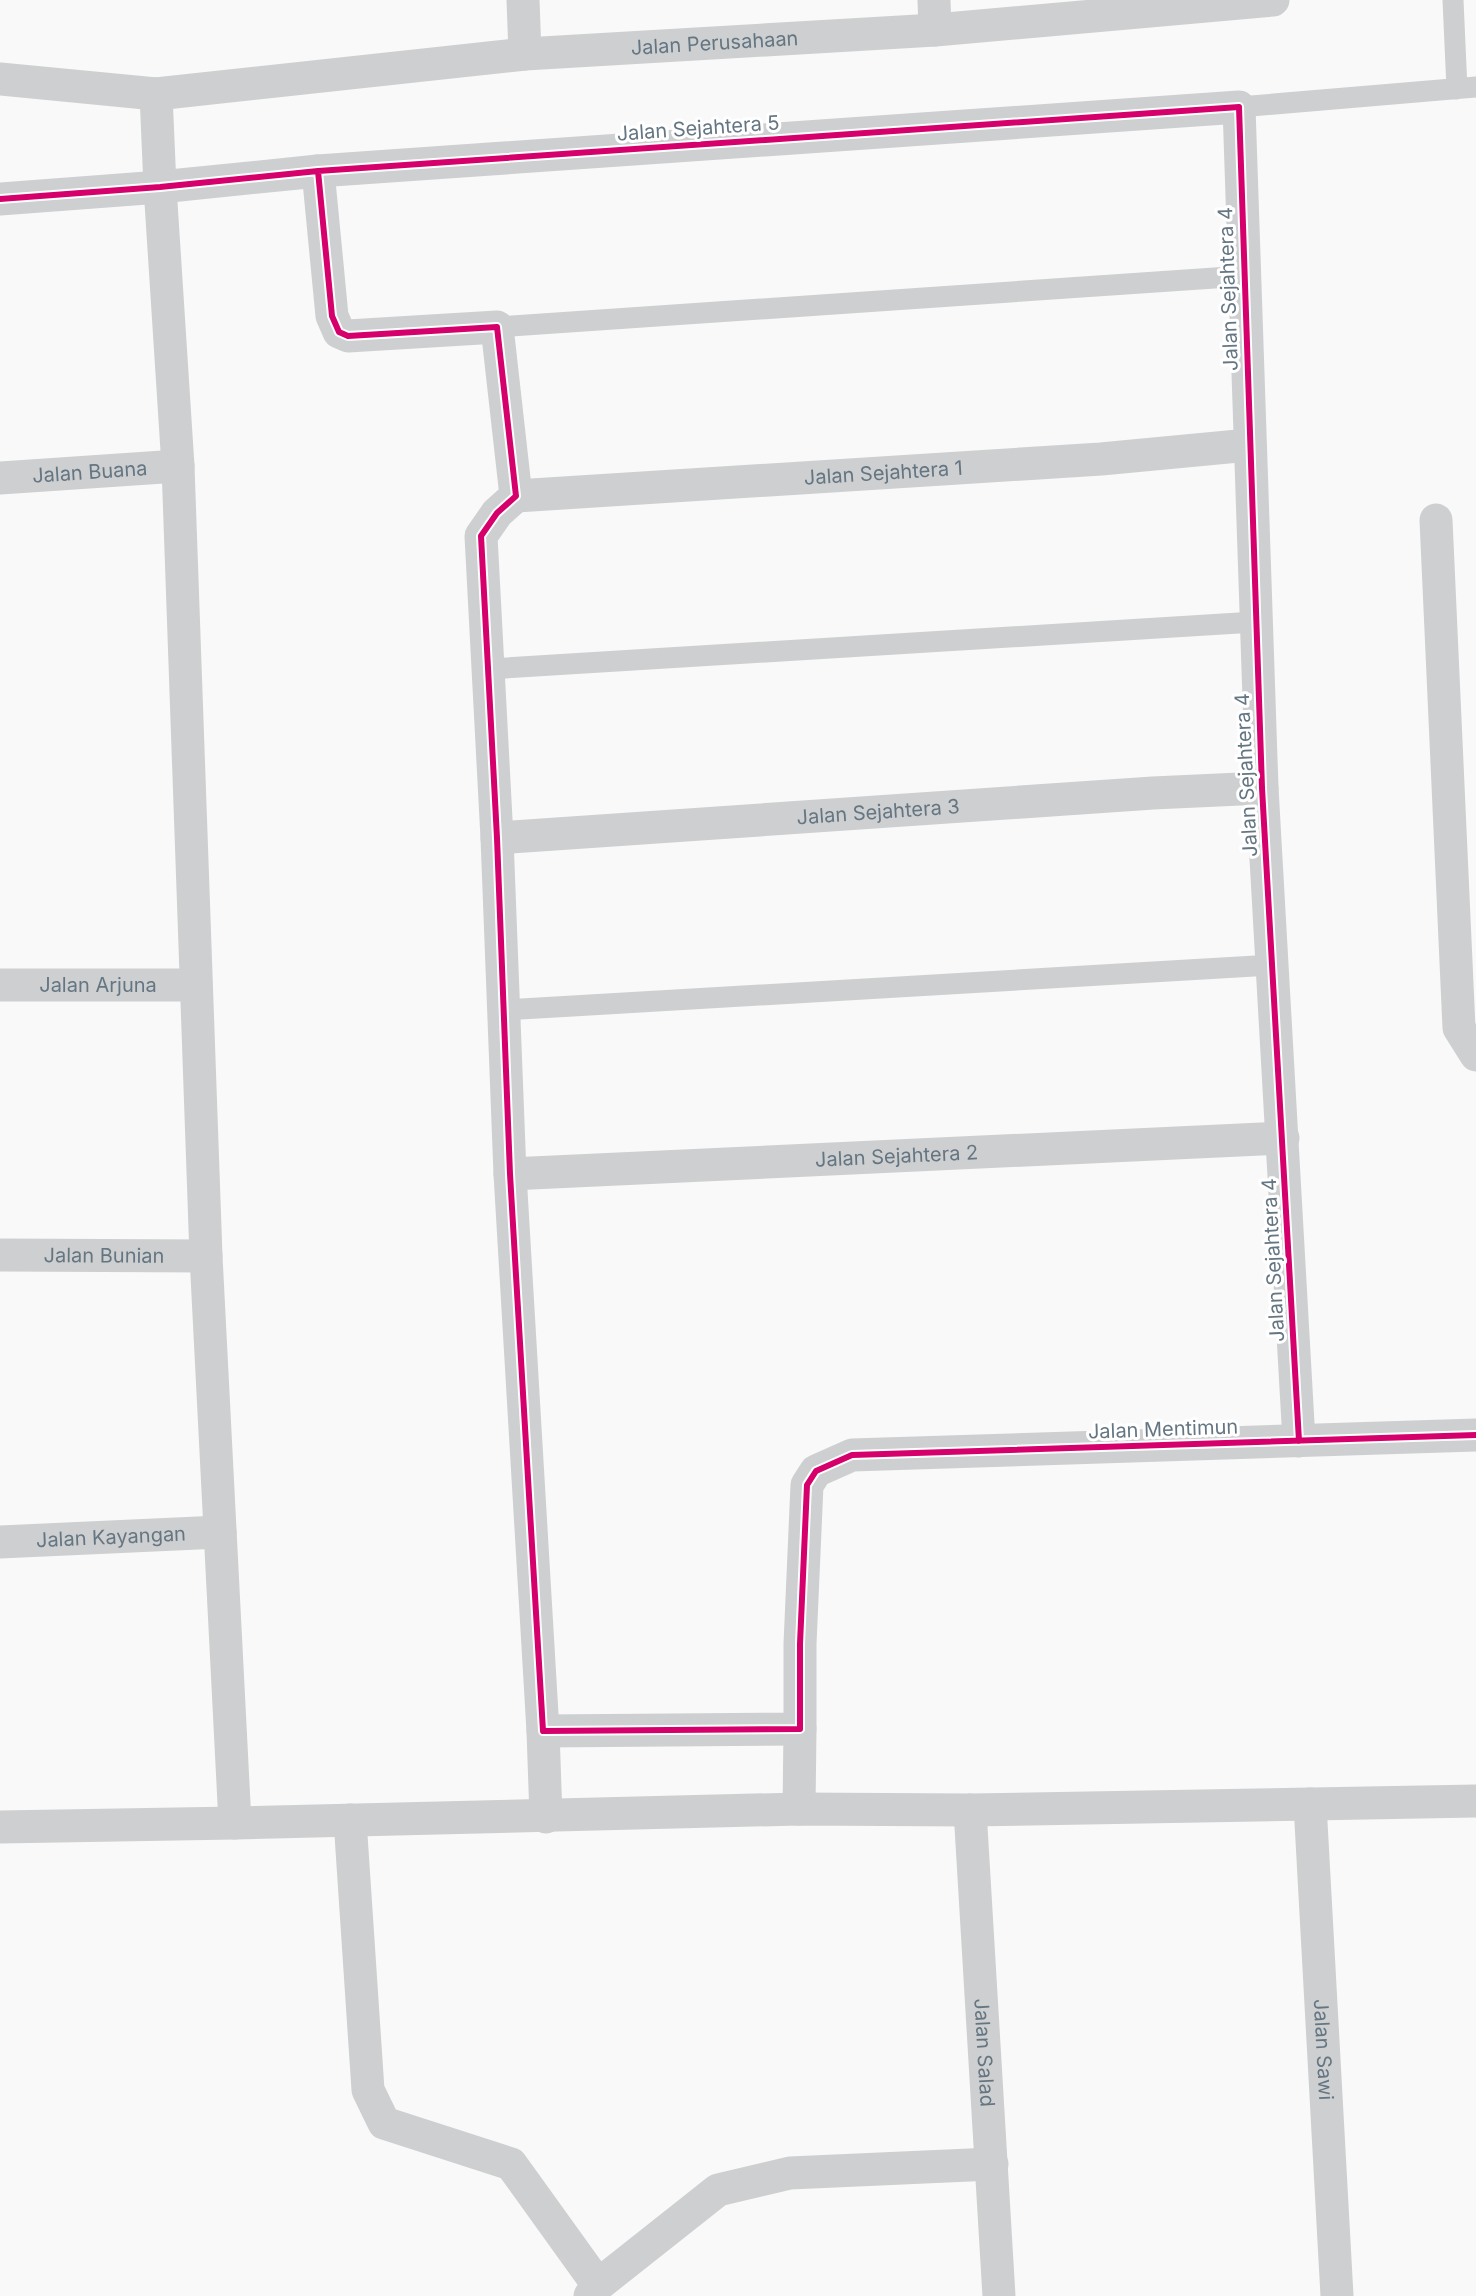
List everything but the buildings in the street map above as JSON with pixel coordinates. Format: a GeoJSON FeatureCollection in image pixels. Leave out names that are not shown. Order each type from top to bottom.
{"type":"FeatureCollection","features":[{"type":"Feature","properties":{"kind":"street"},"geometry":{"type":"LineString","coordinates":[[524,0],[525,54]]}},
{"type":"Feature","properties":{"kind":"street","name":"Jalan Perusahaan"},"geometry":{"type":"LineString","coordinates":[[0,79],[156,94],[525,54],[934,15],[1273,0]]}},
{"type":"Feature","properties":{"kind":"street"},"geometry":{"type":"LineString","coordinates":[[156,94],[178,466],[206,1256],[235,1824]]}},
{"type":"Feature","properties":{"kind":"street","name":"Jalan Sejahtera 5"},"geometry":{"type":"LineString","coordinates":[[0,199],[160,187],[318,171],[1239,107]]}},
{"type":"Feature","properties":{"kind":"street","name":"Jalan Sejahtera 4"},"geometry":{"type":"LineString","coordinates":[[1239,107],[1262,788],[1299,1441]]}},
{"type":"Feature","properties":{"kind":"street"},"geometry":{"type":"LineString","coordinates":[[318,171],[332,316],[339,332],[348,336],[497,327],[516,496],[497,513],[481,536],[497,838],[510,1174],[546,1816]]}},
{"type":"Feature","properties":{"kind":"street","name":"Jalan Sejahtera 1"},"geometry":{"type":"LineString","coordinates":[[516,496],[1101,459],[1249,445]]}},
{"type":"Feature","properties":{"kind":"street","name":"Jalan Buana"},"geometry":{"type":"LineString","coordinates":[[0,478],[178,466]]}},
{"type":"Feature","properties":{"kind":"street"},"geometry":{"type":"LineString","coordinates":[[1436,520],[1459,1028],[1476,1055]]}},
{"type":"Feature","properties":{"kind":"street","name":"Jalan Sejahtera 3"},"geometry":{"type":"LineString","coordinates":[[497,838],[1141,794],[1262,788]]}},
{"type":"Feature","properties":{"kind":"street","name":"Jalan Arjuna"},"geometry":{"type":"LineString","coordinates":[[0,986],[195,985]]}},
{"type":"Feature","properties":{"kind":"street","name":"Jalan Sejahtera 2"},"geometry":{"type":"LineString","coordinates":[[510,1174],[1282,1138]]}},
{"type":"Feature","properties":{"kind":"street","name":"Jalan Bunian"},"geometry":{"type":"LineString","coordinates":[[0,1255],[206,1256]]}},
{"type":"Feature","properties":{"kind":"street","name":"Jalan Mentimun"},"geometry":{"type":"LineString","coordinates":[[800,1730],[800,1644],[807,1485],[816,1470],[852,1455],[1476,1435]]}},
{"type":"Feature","properties":{"kind":"street","name":"Jalan Kayangan"},"geometry":{"type":"LineString","coordinates":[[0,1542],[220,1532]]}},
{"type":"Feature","properties":{"kind":"street"},"geometry":{"type":"LineString","coordinates":[[543,1731],[800,1730],[799,1809]]}},
{"type":"Feature","properties":{"kind":"street"},"geometry":{"type":"LineString","coordinates":[[0,1827],[235,1824],[799,1809],[970,1810],[1476,1801]]}},
{"type":"Feature","properties":{"kind":"street","name":"Jalan Sawi"},"geometry":{"type":"LineString","coordinates":[[1310,1804],[1337,2296]]}},
{"type":"Feature","properties":{"kind":"street","name":"Jalan Salad"},"geometry":{"type":"LineString","coordinates":[[970,1810],[999,2296]]}},
{"type":"Feature","properties":{"kind":"street"},"geometry":{"type":"LineString","coordinates":[[350,1820],[368,2090],[384,2124],[511,2164],[594,2291],[718,2190],[790,2173],[992,2164]]}},
{"type":"Feature","properties":{"kind":"lane"},"geometry":{"type":"LineString","coordinates":[[1239,107],[1466,88],[1453,0]]}},
{"type":"Feature","properties":{"kind":"lane"},"geometry":{"type":"LineString","coordinates":[[497,327],[1244,276]]}},
{"type":"Feature","properties":{"kind":"lane"},"geometry":{"type":"LineString","coordinates":[[488,669],[1255,622]]}},
{"type":"Feature","properties":{"kind":"lane"},"geometry":{"type":"LineString","coordinates":[[504,1010],[1273,965]]}},
{"type":"Feature","properties":{"kind":"cycle path"},"geometry":{"type":"LineString","coordinates":[[0,199],[160,187],[318,171],[1239,107],[1262,788],[1299,1441]]}},
{"type":"Feature","properties":{"kind":"cycle path"},"geometry":{"type":"LineString","coordinates":[[318,171],[332,316],[339,332],[348,336],[497,327],[516,496],[497,513],[481,536],[497,838],[510,1174],[543,1731],[800,1729],[800,1644],[807,1485],[816,1471],[852,1455],[1476,1435]]}}]}
